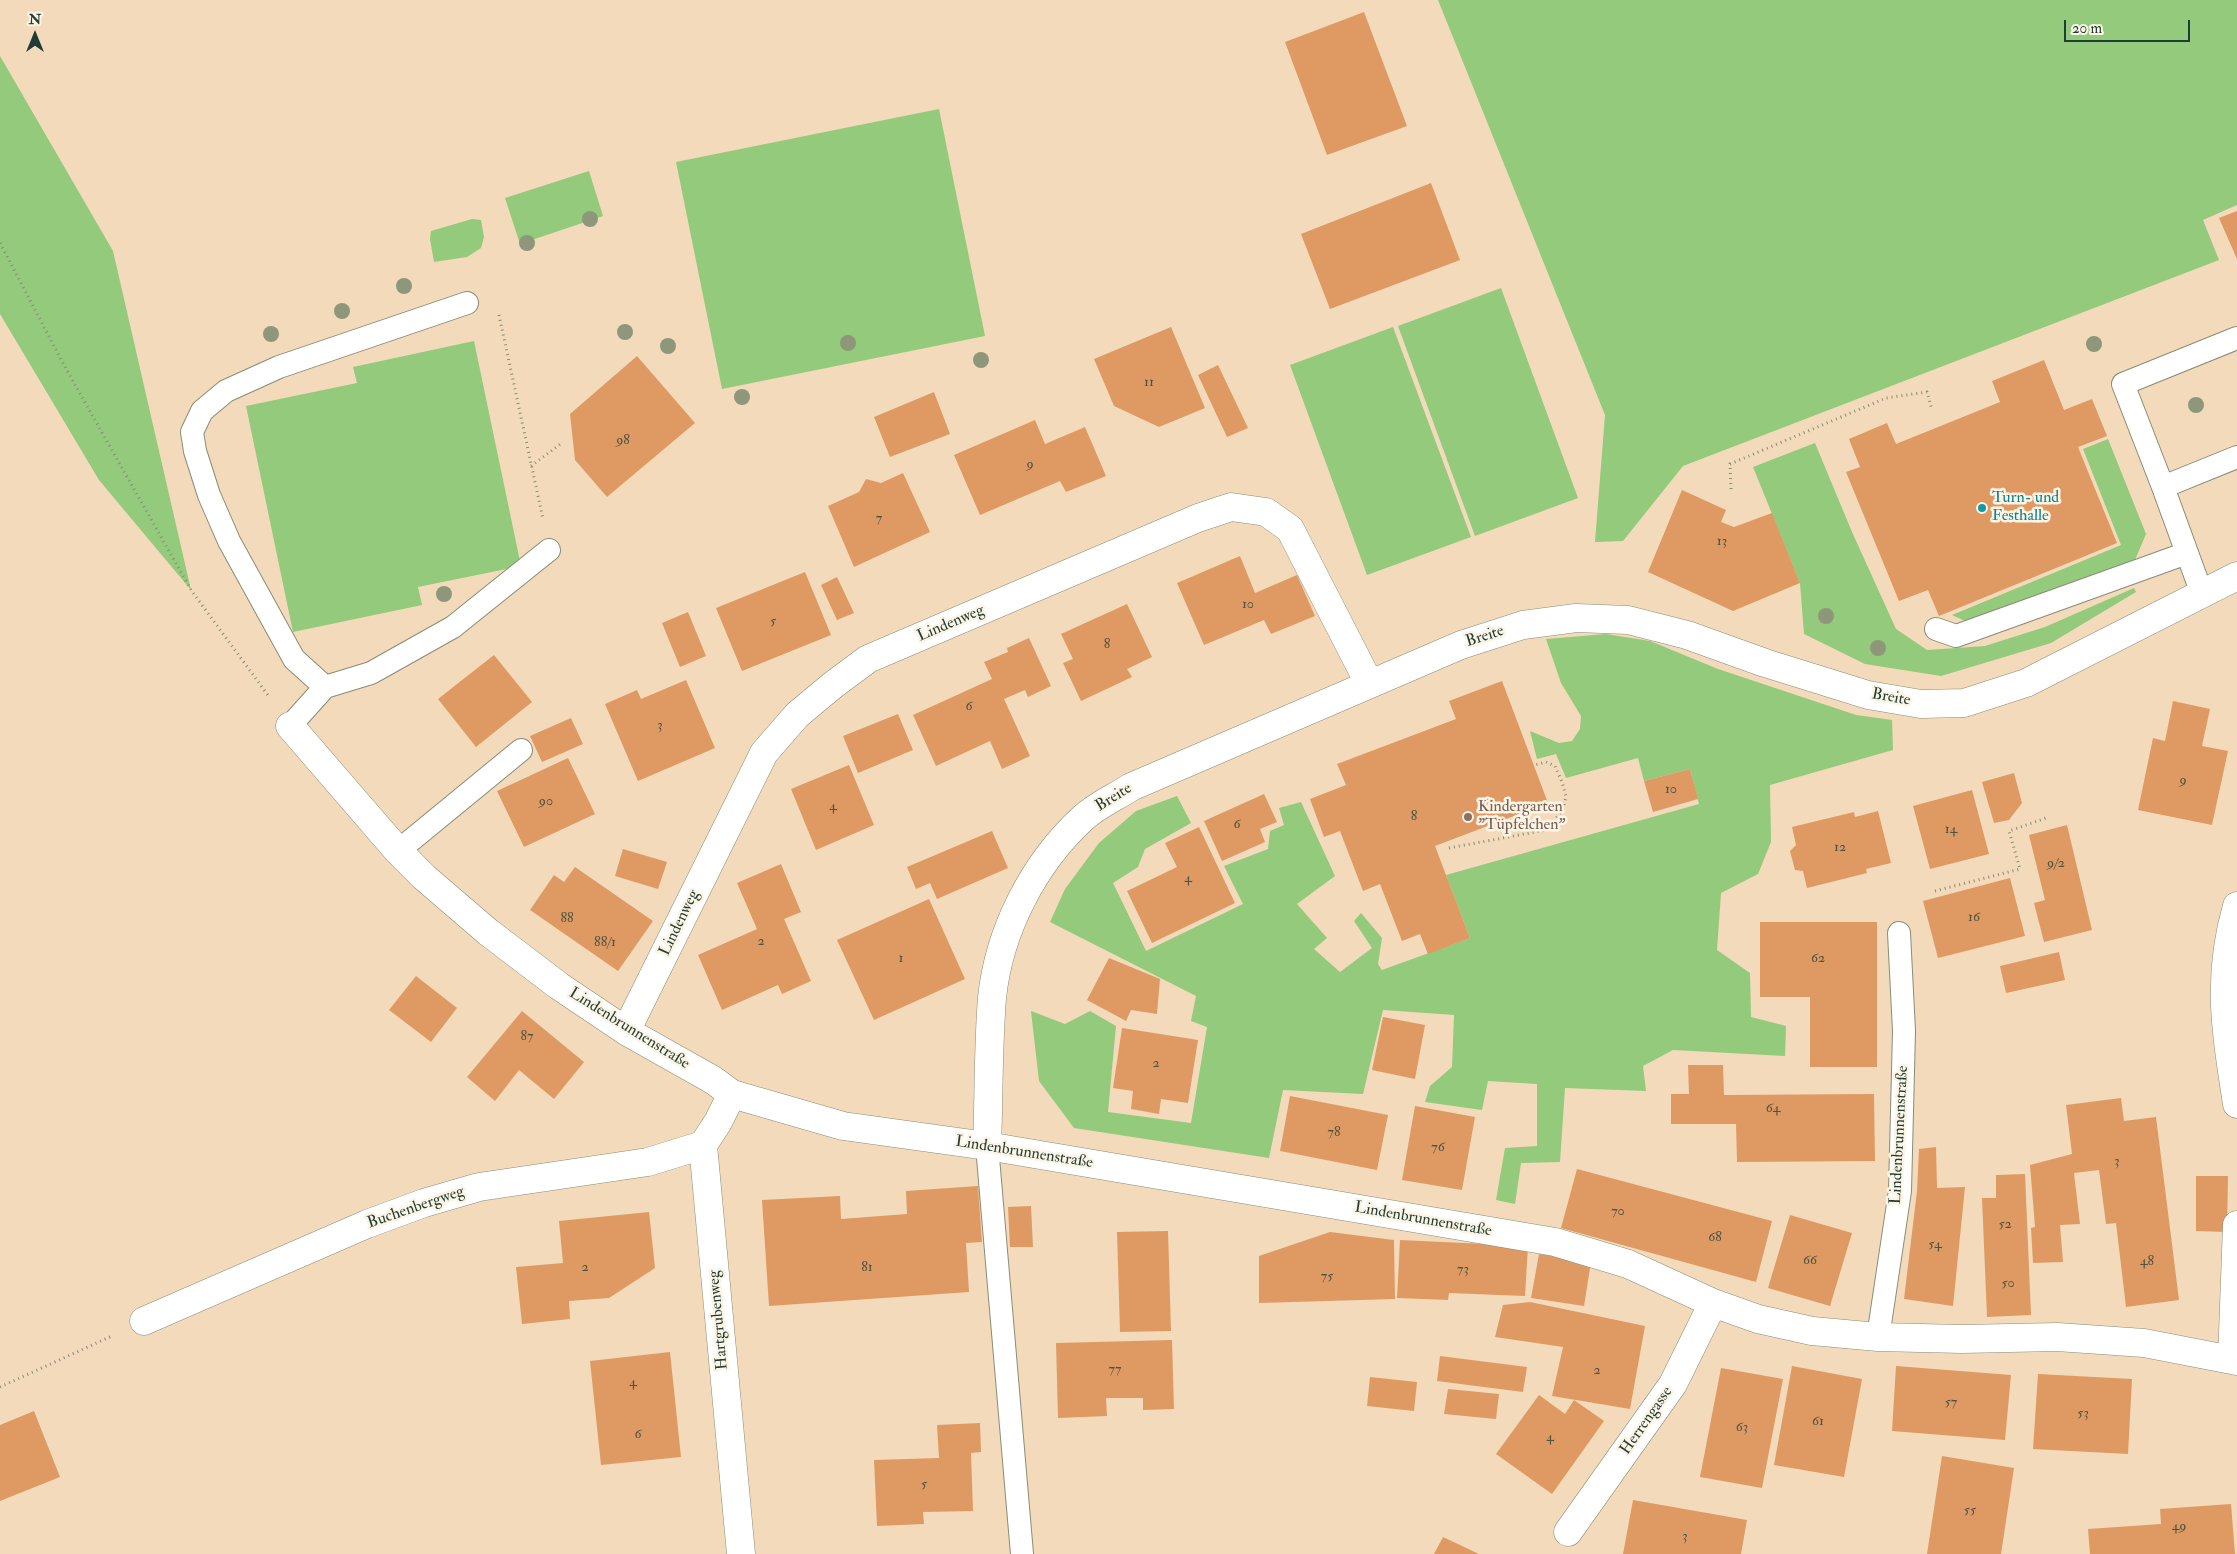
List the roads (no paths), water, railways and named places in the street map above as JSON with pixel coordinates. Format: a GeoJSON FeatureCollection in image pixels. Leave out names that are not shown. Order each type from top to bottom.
{"type":"FeatureCollection","features":[{"type":"Feature","properties":{"kind":"street","name":"Lindenweg"},"geometry":{"type":"LineString","coordinates":[[626,1031],[764,753],[797,715],[833,685],[868,660],[1198,518],[1232,507],[1266,512],[1290,530],[1369,683]]}},
{"type":"Feature","properties":{"kind":"street","name":"Breite"},"geometry":{"type":"LineString","coordinates":[[987,1146],[992,996],[1001,955],[1022,899],[1046,857],[1084,817],[1131,787],[1369,683],[1461,645],[1523,625],[1576,618],[1628,620],[1686,635],[1765,663],[1868,695],[1921,704],[1964,703],[2026,682],[2237,576]]}},
{"type":"Feature","properties":{"kind":"street","name":"Lindenbrunnenstraße"},"geometry":{"type":"LineString","coordinates":[[290,726],[398,851],[424,877],[488,932],[559,986],[626,1031],[713,1080],[732,1094],[843,1126],[987,1146],[1555,1242],[1628,1264],[1713,1303],[1758,1319],[1812,1331],[1878,1337],[1962,1339],[2057,1337],[2144,1343],[2234,1360]]}},
{"type":"Feature","properties":{"kind":"street"},"geometry":{"type":"LineString","coordinates":[[2237,906],[2229,934],[2224,978],[2225,1022],[2237,1104]]}},
{"type":"Feature","properties":{"kind":"street"},"geometry":{"type":"LineString","coordinates":[[703,1145],[718,1122],[732,1094]]}},
{"type":"Feature","properties":{"kind":"street","name":"Buchenbergweg"},"geometry":{"type":"LineString","coordinates":[[144,1321],[367,1224],[424,1203],[479,1187],[648,1162],[703,1145]]}},
{"type":"Feature","properties":{"kind":"street","name":"Hartgrubenweg"},"geometry":{"type":"LineString","coordinates":[[703,1145],[742,1554]]}},
{"type":"Feature","properties":{"kind":"street"},"geometry":{"type":"LineString","coordinates":[[2234,1360],[2237,1225]]}},
{"type":"Feature","properties":{"kind":"street","name":"Herrengasse"},"geometry":{"type":"LineString","coordinates":[[1568,1532],[1673,1384],[1713,1303]]}},
{"type":"Feature","properties":{"kind":"lane"},"geometry":{"type":"LineString","coordinates":[[324,687],[294,660],[229,541],[209,494],[195,451],[192,432],[202,411],[226,391],[278,367],[467,303]]}},
{"type":"Feature","properties":{"kind":"lane"},"geometry":{"type":"LineString","coordinates":[[2202,594],[2164,487],[2123,384],[2237,338]]}},
{"type":"Feature","properties":{"kind":"lane"},"geometry":{"type":"LineString","coordinates":[[2164,487],[2237,457]]}},
{"type":"Feature","properties":{"kind":"lane"},"geometry":{"type":"LineString","coordinates":[[290,726],[324,687],[372,673],[453,627],[549,550]]}},
{"type":"Feature","properties":{"kind":"lane"},"geometry":{"type":"LineString","coordinates":[[1936,629],[1956,636],[2187,553]]}},
{"type":"Feature","properties":{"kind":"lane"},"geometry":{"type":"LineString","coordinates":[[398,851],[521,750]]}},
{"type":"Feature","properties":{"kind":"lane","name":"Lindenbrunnenstraße"},"geometry":{"type":"LineString","coordinates":[[1878,1337],[1900,1191],[1904,1031],[1898,933]]}},
{"type":"Feature","properties":{"kind":"lane"},"geometry":{"type":"LineString","coordinates":[[987,1146],[1022,1554]]}},
{"type":"Feature","properties":{"kind":"place","name":"Turn- und Festhalle"},"geometry":{"type":"Point","coordinates":[1982,508]}},
{"type":"Feature","properties":{"kind":"place","name":"Kindergarten \"Tüpfelchen\""},"geometry":{"type":"Point","coordinates":[1468,817]}}]}
